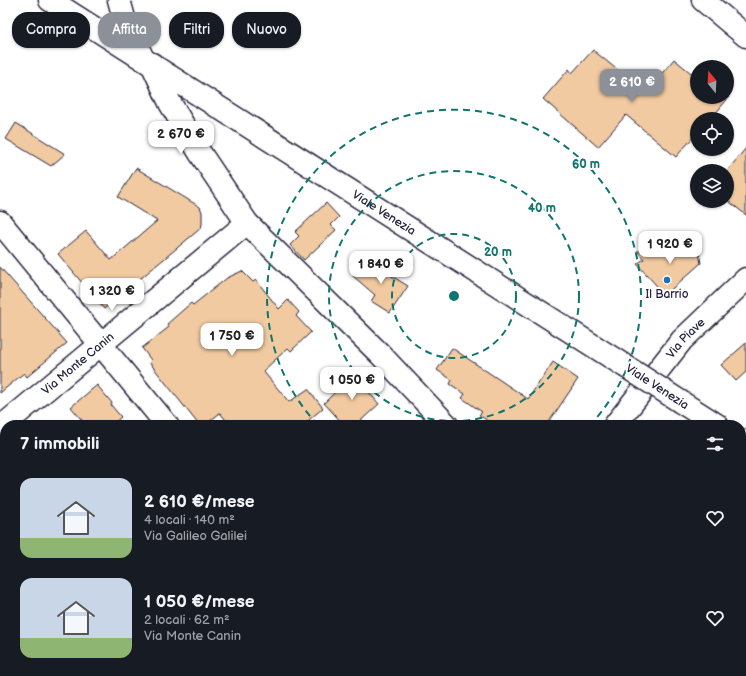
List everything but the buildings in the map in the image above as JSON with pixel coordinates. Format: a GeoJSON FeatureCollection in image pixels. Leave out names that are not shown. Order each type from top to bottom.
{"type":"FeatureCollection","features":[{"type":"Feature","properties":{"kind":"street","name":"Viale Venezia"},"geometry":{"type":"LineString","coordinates":[[50,0],[709,420]]}},
{"type":"Feature","properties":{"kind":"street"},"geometry":{"type":"LineString","coordinates":[[119,0],[124,18],[170,103],[200,153],[247,223],[380,354],[442,420]]}},
{"type":"Feature","properties":{"kind":"street"},"geometry":{"type":"LineString","coordinates":[[703,0],[746,36]]}},
{"type":"Feature","properties":{"kind":"street"},"geometry":{"type":"LineString","coordinates":[[0,222],[163,420]]}},
{"type":"Feature","properties":{"kind":"street","name":"Via Monte Canin"},"geometry":{"type":"LineString","coordinates":[[9,420],[99,344],[247,223]]}},
{"type":"Feature","properties":{"kind":"street","name":"Via Piave"},"geometry":{"type":"LineString","coordinates":[[618,420],[682,340],[746,279]]}},
{"type":"Feature","properties":{"kind":"place","name":"Il Barrio"},"geometry":{"type":"Point","coordinates":[667,280]}}]}
